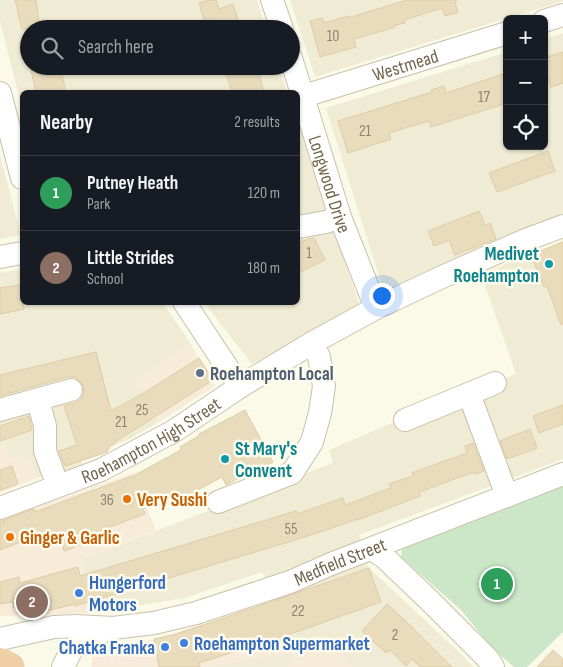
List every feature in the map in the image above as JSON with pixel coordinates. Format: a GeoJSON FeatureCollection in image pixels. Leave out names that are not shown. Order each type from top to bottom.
{"type":"FeatureCollection","features":[{"type":"Feature","properties":{"kind":"highway"},"geometry":{"type":"LineString","coordinates":[[0,662],[10,667]]}},
{"type":"Feature","properties":{"kind":"street"},"geometry":{"type":"LineString","coordinates":[[272,0],[279,20]]}},
{"type":"Feature","properties":{"kind":"street"},"geometry":{"type":"LineString","coordinates":[[548,20],[563,15]]}},
{"type":"Feature","properties":{"kind":"street","name":"Westmead"},"geometry":{"type":"LineString","coordinates":[[304,96],[503,33]]}},
{"type":"Feature","properties":{"kind":"street","name":"Longwood Drive"},"geometry":{"type":"LineString","coordinates":[[297,75],[340,217],[376,308]]}},
{"type":"Feature","properties":{"kind":"street"},"geometry":{"type":"LineString","coordinates":[[0,93],[20,170]]}},
{"type":"Feature","properties":{"kind":"street"},"geometry":{"type":"LineString","coordinates":[[300,226],[326,222],[340,217]]}},
{"type":"Feature","properties":{"kind":"street","name":"Roehampton High Street"},"geometry":{"type":"LineString","coordinates":[[0,508],[101,470],[126,458],[174,431],[241,386],[312,342],[376,308],[442,276],[563,226]]}},
{"type":"Feature","properties":{"kind":"street"},"geometry":{"type":"LineString","coordinates":[[0,257],[20,253]]}},
{"type":"Feature","properties":{"kind":"street"},"geometry":{"type":"LineString","coordinates":[[186,305],[241,386]]}},
{"type":"Feature","properties":{"kind":"street"},"geometry":{"type":"LineString","coordinates":[[218,502],[292,473],[312,442],[320,413],[324,386],[319,357],[312,342]]}},
{"type":"Feature","properties":{"kind":"street"},"geometry":{"type":"LineString","coordinates":[[405,420],[494,383]]}},
{"type":"Feature","properties":{"kind":"street"},"geometry":{"type":"LineString","coordinates":[[0,410],[71,390]]}},
{"type":"Feature","properties":{"kind":"street"},"geometry":{"type":"LineString","coordinates":[[469,394],[507,496]]}},
{"type":"Feature","properties":{"kind":"street"},"geometry":{"type":"LineString","coordinates":[[38,400],[45,426],[45,451],[58,486]]}},
{"type":"Feature","properties":{"kind":"street","name":"Medfield Street"},"geometry":{"type":"LineString","coordinates":[[0,639],[54,628],[76,626],[113,628],[154,623],[196,613],[290,582],[331,564],[563,474]]}},
{"type":"Feature","properties":{"kind":"street"},"geometry":{"type":"LineString","coordinates":[[372,549],[428,599],[488,659],[493,667]]}},
{"type":"Feature","properties":{"kind":"street","name":"Medfield Street"},"geometry":{"type":"LineString","coordinates":[[63,667],[72,649],[88,637],[113,628]]}},
{"type":"Feature","properties":{"kind":"shaded area"},"geometry":{"type":"Polygon","coordinates":[[[0,0],[257,0],[263,20],[20,20],[20,75],[282,75],[286,90],[20,90],[20,100],[0,21],[0,0]]]}},
{"type":"Feature","properties":{"kind":"shaded area"},"geometry":{"type":"Polygon","coordinates":[[[290,0],[563,0],[517,15],[503,15],[503,19],[315,77],[300,31],[300,20],[296,20],[290,0]]]}},
{"type":"Feature","properties":{"kind":"shaded area"},"geometry":{"type":"Polygon","coordinates":[[[563,33],[563,213],[422,273],[384,292],[326,108],[503,53],[503,150],[548,150],[548,38],[563,33]]]}},
{"type":"Feature","properties":{"kind":"shaded area"},"geometry":{"type":"Polygon","coordinates":[[[300,129],[360,305],[252,364],[208,305],[300,305],[300,129]]]}},
{"type":"Feature","properties":{"kind":"shaded area"},"geometry":{"type":"Polygon","coordinates":[[[0,156],[20,235],[0,239],[0,156]]]}},
{"type":"Feature","properties":{"kind":"shaded area"},"geometry":{"type":"Polygon","coordinates":[[[563,241],[563,459],[359,535],[369,568],[473,667],[204,667],[294,653],[262,572],[185,598],[92,613],[83,559],[333,463],[329,450],[516,374],[481,274],[563,241]]]}},
{"type":"Feature","properties":{"kind":"shaded area"},"geometry":{"type":"Polygon","coordinates":[[[20,269],[20,305],[164,305],[190,343],[133,381],[159,422],[126,441],[106,447],[107,450],[82,461],[83,467],[51,480],[48,474],[37,478],[28,454],[11,459],[5,445],[0,446],[0,273],[20,269]]]}},
{"type":"Feature","properties":{"kind":"shaded area"},"geometry":{"type":"Polygon","coordinates":[[[190,343],[215,386],[159,422],[133,381],[190,343]]]}},
{"type":"Feature","properties":{"kind":"shaded area"},"geometry":{"type":"Polygon","coordinates":[[[5,444],[11,459],[28,454],[37,478],[0,493],[0,446],[5,444]]]}},
{"type":"Feature","properties":{"kind":"shaded area"},"geometry":{"type":"Polygon","coordinates":[[[133,473],[156,530],[83,559],[92,613],[0,616],[0,519],[133,473]]]}},
{"type":"Feature","properties":{"kind":"shaded area"},"geometry":{"type":"Polygon","coordinates":[[[275,601],[294,653],[338,648],[354,667],[287,667],[293,654],[204,667],[91,667],[97,650],[102,648],[154,640],[275,601]]]}},
{"type":"Feature","properties":{"kind":"green space"},"geometry":{"type":"Polygon","coordinates":[[[563,486],[563,632],[527,667],[514,667],[494,650],[461,610],[401,557],[402,547],[563,486]]]}},
{"type":"Feature","properties":{"kind":"building"},"geometry":{"type":"Polygon","coordinates":[[[15,0],[36,0],[39,20],[20,21],[15,0]]]}},
{"type":"Feature","properties":{"kind":"building"},"geometry":{"type":"Polygon","coordinates":[[[216,0],[219,9],[233,4],[238,20],[212,20],[211,18],[204,20],[199,3],[216,0]]]}},
{"type":"Feature","properties":{"kind":"building"},"geometry":{"type":"Polygon","coordinates":[[[407,0],[456,0],[458,12],[445,16],[442,8],[404,20],[405,23],[395,25],[395,27],[354,39],[356,47],[320,57],[310,21],[322,18],[324,23],[348,16],[348,18],[407,0]]]}},
{"type":"Feature","properties":{"kind":"building"},"geometry":{"type":"Polygon","coordinates":[[[563,52],[563,83],[551,87],[548,78],[548,57],[563,52]]]}},
{"type":"Feature","properties":{"kind":"building"},"geometry":{"type":"Polygon","coordinates":[[[503,74],[503,104],[431,127],[429,121],[389,133],[391,139],[348,153],[338,121],[432,92],[431,90],[444,86],[446,93],[503,74]]]}},
{"type":"Feature","properties":{"kind":"building"},"geometry":{"type":"Polygon","coordinates":[[[32,75],[62,75],[66,90],[36,90],[32,75]]]}},
{"type":"Feature","properties":{"kind":"building"},"geometry":{"type":"Polygon","coordinates":[[[227,75],[259,75],[263,90],[231,90],[227,75]]]}},
{"type":"Feature","properties":{"kind":"building"},"geometry":{"type":"Polygon","coordinates":[[[548,151],[555,171],[497,192],[489,173],[548,151]]]}},
{"type":"Feature","properties":{"kind":"building"},"geometry":{"type":"Polygon","coordinates":[[[479,211],[485,225],[490,223],[496,239],[455,255],[449,240],[434,246],[428,231],[479,211]]]}},
{"type":"Feature","properties":{"kind":"building"},"geometry":{"type":"Polygon","coordinates":[[[314,238],[325,260],[300,272],[300,242],[314,238]]]}},
{"type":"Feature","properties":{"kind":"building"},"geometry":{"type":"Polygon","coordinates":[[[563,242],[563,324],[561,325],[547,286],[544,287],[531,255],[563,242]]]}},
{"type":"Feature","properties":{"kind":"building"},"geometry":{"type":"Polygon","coordinates":[[[20,285],[20,305],[23,305],[24,309],[0,314],[0,288],[20,285]]]}},
{"type":"Feature","properties":{"kind":"building"},"geometry":{"type":"Polygon","coordinates":[[[96,352],[111,411],[199,358],[213,380],[115,442],[107,452],[65,466],[59,451],[77,445],[64,406],[81,399],[84,393],[80,381],[75,377],[67,377],[0,396],[0,375],[96,352]]]}},
{"type":"Feature","properties":{"kind":"building"},"geometry":{"type":"Polygon","coordinates":[[[563,405],[563,424],[539,433],[533,416],[563,405]]]}},
{"type":"Feature","properties":{"kind":"building"},"geometry":{"type":"Polygon","coordinates":[[[245,410],[273,462],[226,485],[222,477],[173,503],[169,495],[143,509],[145,514],[110,527],[113,533],[64,551],[62,541],[57,543],[51,530],[0,550],[0,521],[34,509],[35,512],[135,475],[181,450],[180,447],[199,434],[245,410]]]}},
{"type":"Feature","properties":{"kind":"building"},"geometry":{"type":"Polygon","coordinates":[[[29,416],[32,430],[0,441],[0,426],[29,416]]]}},
{"type":"Feature","properties":{"kind":"building"},"geometry":{"type":"Polygon","coordinates":[[[530,429],[537,448],[507,459],[500,441],[530,429]]]}},
{"type":"Feature","properties":{"kind":"building"},"geometry":{"type":"Polygon","coordinates":[[[473,443],[484,471],[475,474],[474,472],[419,492],[420,496],[358,520],[76,606],[75,604],[46,611],[45,607],[34,603],[14,608],[13,602],[0,604],[0,582],[19,577],[20,583],[78,567],[80,576],[296,511],[297,514],[343,498],[345,505],[391,488],[389,484],[413,476],[412,473],[467,453],[465,446],[473,443]]]}},
{"type":"Feature","properties":{"kind":"building"},"geometry":{"type":"Polygon","coordinates":[[[12,466],[18,484],[0,490],[0,470],[12,466]]]}},
{"type":"Feature","properties":{"kind":"building"},"geometry":{"type":"Polygon","coordinates":[[[369,568],[381,602],[199,663],[200,667],[159,667],[154,639],[173,635],[369,568]]]}},
{"type":"Feature","properties":{"kind":"building"},"geometry":{"type":"Polygon","coordinates":[[[387,604],[452,667],[420,667],[412,659],[406,666],[390,650],[386,653],[362,631],[387,604]]]}},
{"type":"Feature","properties":{"kind":"building"},"geometry":{"type":"Polygon","coordinates":[[[553,650],[563,659],[563,667],[537,667],[553,650]]]}},
{"type":"Feature","properties":{"kind":"place","name":"Medivet Roehampton"},"geometry":{"type":"Point","coordinates":[549,264]}},
{"type":"Feature","properties":{"kind":"place","name":"Roehampton Local"},"geometry":{"type":"Point","coordinates":[200,373]}},
{"type":"Feature","properties":{"kind":"place","name":"St Mary's Convent"},"geometry":{"type":"Point","coordinates":[225,459]}},
{"type":"Feature","properties":{"kind":"place","name":"Very Sushi"},"geometry":{"type":"Point","coordinates":[127,499]}},
{"type":"Feature","properties":{"kind":"place","name":"Ginger & Garlic"},"geometry":{"type":"Point","coordinates":[10,537]}},
{"type":"Feature","properties":{"kind":"place","name":"Putney Heath"},"geometry":{"type":"Point","coordinates":[497,584]}},
{"type":"Feature","properties":{"kind":"place","name":"Hungerford Motors"},"geometry":{"type":"Point","coordinates":[79,593]}},
{"type":"Feature","properties":{"kind":"place","name":"Little Strides"},"geometry":{"type":"Point","coordinates":[32,602]}},
{"type":"Feature","properties":{"kind":"place","name":"Roehampton Supermarket"},"geometry":{"type":"Point","coordinates":[184,643]}},
{"type":"Feature","properties":{"kind":"place","name":"Chatka Franka"},"geometry":{"type":"Point","coordinates":[165,647]}}]}
